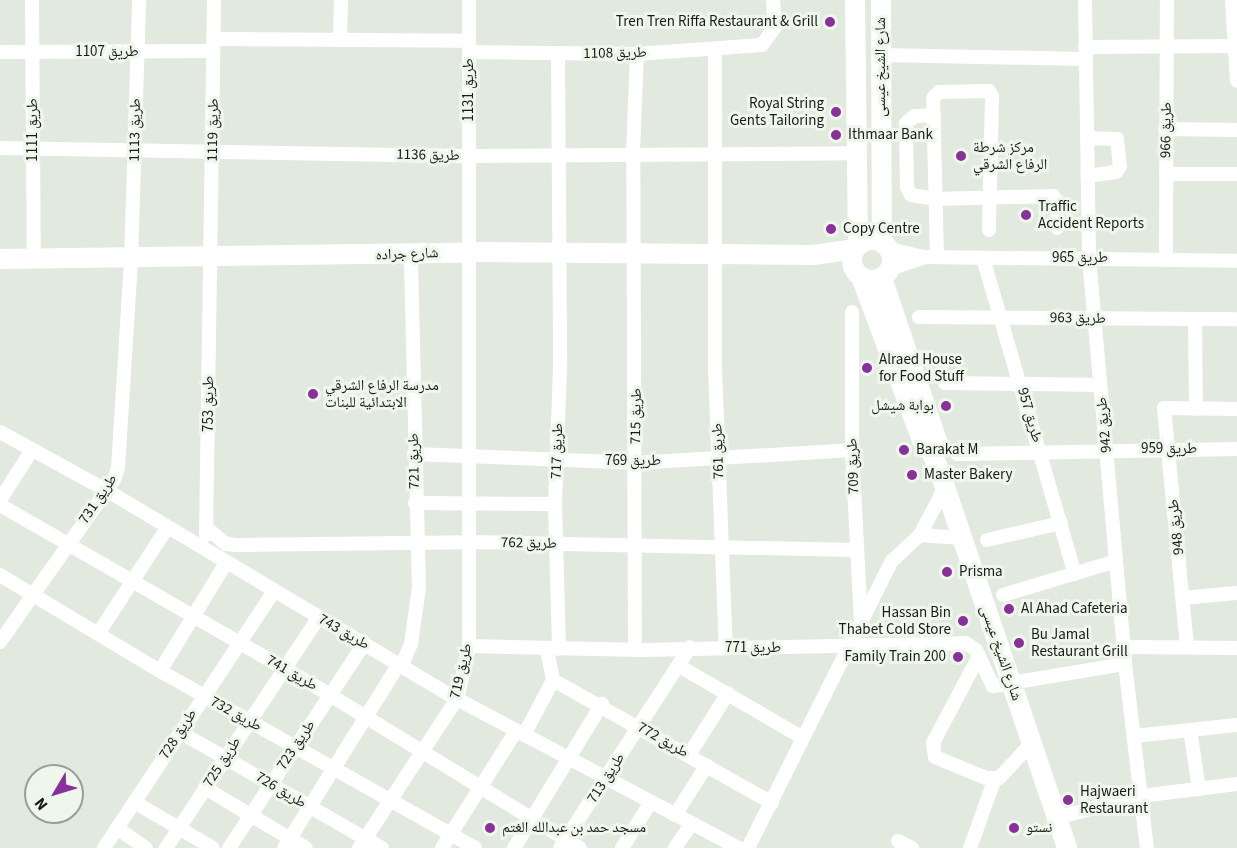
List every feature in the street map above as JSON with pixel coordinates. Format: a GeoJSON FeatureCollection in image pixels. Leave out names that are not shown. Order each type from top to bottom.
{"type":"FeatureCollection","features":[{"type":"Feature","properties":{"kind":"street","name":"طريق 1111"},"geometry":{"type":"LineString","coordinates":[[32,0],[34,260]]}},
{"type":"Feature","properties":{"kind":"street","name":"طريق 1113"},"geometry":{"type":"LineString","coordinates":[[131,260],[139,0]]}},
{"type":"Feature","properties":{"kind":"street","name":"طريق 1119"},"geometry":{"type":"LineString","coordinates":[[209,259],[213,152],[214,0]]}},
{"type":"Feature","properties":{"kind":"street"},"geometry":{"type":"LineString","coordinates":[[340,40],[341,0]]}},
{"type":"Feature","properties":{"kind":"street","name":"طريق 1131"},"geometry":{"type":"LineString","coordinates":[[469,0],[469,156],[472,252]]}},
{"type":"Feature","properties":{"kind":"street","name":"طريق 1108"},"geometry":{"type":"LineString","coordinates":[[340,40],[558,54],[637,54],[762,45],[775,27],[773,0]]}},
{"type":"Feature","properties":{"kind":"street","name":"شارع الشيخ عيسى"},"geometry":{"type":"LineString","coordinates":[[855,0],[857,260],[922,440],[934,457],[945,487],[1067,848]]}},
{"type":"Feature","properties":{"kind":"street","name":"شارع الشيخ عيسى"},"geometry":{"type":"LineString","coordinates":[[881,0],[886,273],[938,443],[934,457]]}},
{"type":"Feature","properties":{"kind":"street","name":"طريق 942"},"geometry":{"type":"LineString","coordinates":[[1086,0],[1089,258],[1125,664],[1147,848]]}},
{"type":"Feature","properties":{"kind":"street","name":"طريق 966"},"geometry":{"type":"LineString","coordinates":[[1166,259],[1167,0]]}},
{"type":"Feature","properties":{"kind":"street"},"geometry":{"type":"LineString","coordinates":[[1232,0],[1237,81]]}},
{"type":"Feature","properties":{"kind":"street","name":"طريق 1107"},"geometry":{"type":"LineString","coordinates":[[0,52],[137,52],[213,45],[340,40]]}},
{"type":"Feature","properties":{"kind":"street"},"geometry":{"type":"LineString","coordinates":[[881,55],[1085,53],[1236,46]]}},
{"type":"Feature","properties":{"kind":"street","name":"طريق 761"},"geometry":{"type":"LineString","coordinates":[[715,49],[712,153],[718,255],[717,459],[726,648]]}},
{"type":"Feature","properties":{"kind":"street","name":"طريق 717"},"geometry":{"type":"LineString","coordinates":[[553,680],[560,254],[558,54]]}},
{"type":"Feature","properties":{"kind":"street","name":"طريق 715"},"geometry":{"type":"LineString","coordinates":[[635,649],[636,254],[633,153],[637,54]]}},
{"type":"Feature","properties":{"kind":"street"},"geometry":{"type":"LineString","coordinates":[[930,257],[936,199],[933,98],[939,92],[989,91],[989,231]]}},
{"type":"Feature","properties":{"kind":"street"},"geometry":{"type":"LineString","coordinates":[[934,114],[915,116],[906,123],[907,177],[911,195],[936,199],[1053,196],[1058,202],[1057,228]]}},
{"type":"Feature","properties":{"kind":"street"},"geometry":{"type":"LineString","coordinates":[[1165,129],[1237,130]]}},
{"type":"Feature","properties":{"kind":"street"},"geometry":{"type":"LineString","coordinates":[[1087,138],[1117,139],[1120,166],[1116,172],[1087,176]]}},
{"type":"Feature","properties":{"kind":"street","name":"طريق 1136"},"geometry":{"type":"LineString","coordinates":[[0,148],[469,156],[560,153],[857,153]]}},
{"type":"Feature","properties":{"kind":"street"},"geometry":{"type":"LineString","coordinates":[[1166,174],[1237,174]]}},
{"type":"Feature","properties":{"kind":"street"},"geometry":{"type":"LineString","coordinates":[[885,246],[870,240],[857,260],[872,280],[886,273]]}},
{"type":"Feature","properties":{"kind":"street","name":"طريق 965"},"geometry":{"type":"LineString","coordinates":[[885,246],[930,257],[1237,261]]}},
{"type":"Feature","properties":{"kind":"street","name":"شارع جراده"},"geometry":{"type":"LineString","coordinates":[[0,259],[209,259],[472,252],[813,255],[857,260]]}},
{"type":"Feature","properties":{"kind":"street","name":"طريق 719"},"geometry":{"type":"LineString","coordinates":[[362,843],[457,699],[469,646],[472,252]]}},
{"type":"Feature","properties":{"kind":"street","name":"طريق 721"},"geometry":{"type":"LineString","coordinates":[[287,844],[336,770],[366,718],[401,665],[411,644],[419,588],[415,503],[411,255]]}},
{"type":"Feature","properties":{"kind":"street","name":"طريق 965"},"geometry":{"type":"LineString","coordinates":[[886,273],[930,257]]}},
{"type":"Feature","properties":{"kind":"street","name":"طريق 957"},"geometry":{"type":"LineString","coordinates":[[983,258],[1075,574]]}},
{"type":"Feature","properties":{"kind":"street","name":"طريق 753"},"geometry":{"type":"LineString","coordinates":[[201,548],[208,529],[209,259]]}},
{"type":"Feature","properties":{"kind":"street","name":"طريق 731"},"geometry":{"type":"LineString","coordinates":[[0,641],[106,490],[118,468],[131,260]]}},
{"type":"Feature","properties":{"kind":"street","name":"طريق 709"},"geometry":{"type":"LineString","coordinates":[[852,312],[852,450],[861,620]]}},
{"type":"Feature","properties":{"kind":"street","name":"طريق 963"},"geometry":{"type":"LineString","coordinates":[[919,316],[1237,319]]}},
{"type":"Feature","properties":{"kind":"street"},"geometry":{"type":"LineString","coordinates":[[1195,319],[1196,409],[1237,409]]}},
{"type":"Feature","properties":{"kind":"street"},"geometry":{"type":"LineString","coordinates":[[945,383],[1100,385]]}},
{"type":"Feature","properties":{"kind":"street","name":"طريق 948"},"geometry":{"type":"LineString","coordinates":[[1187,646],[1164,408],[1196,409]]}},
{"type":"Feature","properties":{"kind":"street","name":"طريق 743"},"geometry":{"type":"LineString","coordinates":[[0,432],[106,490],[457,699],[570,761],[739,848]]}},
{"type":"Feature","properties":{"kind":"street","name":"طريق 959"},"geometry":{"type":"LineString","coordinates":[[957,454],[1106,449],[1237,449]]}},
{"type":"Feature","properties":{"kind":"street"},"geometry":{"type":"LineString","coordinates":[[0,500],[32,450]]}},
{"type":"Feature","properties":{"kind":"street","name":"طريق 769"},"geometry":{"type":"LineString","coordinates":[[414,454],[635,462],[852,450]]}},
{"type":"Feature","properties":{"kind":"street","name":"طريق 709"},"geometry":{"type":"LineString","coordinates":[[748,848],[851,648],[861,620],[892,561],[920,535],[945,487]]}},
{"type":"Feature","properties":{"kind":"street"},"geometry":{"type":"LineString","coordinates":[[415,503],[555,504]]}},
{"type":"Feature","properties":{"kind":"street","name":"طريق 741"},"geometry":{"type":"LineString","coordinates":[[0,505],[330,695],[532,818],[563,843],[580,848]]}},
{"type":"Feature","properties":{"kind":"street"},"geometry":{"type":"LineString","coordinates":[[987,540],[1061,523]]}},
{"type":"Feature","properties":{"kind":"street"},"geometry":{"type":"LineString","coordinates":[[98,634],[167,528]]}},
{"type":"Feature","properties":{"kind":"street","name":"طريق 762"},"geometry":{"type":"LineString","coordinates":[[208,529],[226,544],[237,546],[470,542],[856,550]]}},
{"type":"Feature","properties":{"kind":"street"},"geometry":{"type":"LineString","coordinates":[[920,535],[961,538]]}},
{"type":"Feature","properties":{"kind":"street"},"geometry":{"type":"LineString","coordinates":[[1003,596],[1116,561]]}},
{"type":"Feature","properties":{"kind":"street"},"geometry":{"type":"LineString","coordinates":[[160,671],[196,618],[226,563]]}},
{"type":"Feature","properties":{"kind":"street","name":"طريق 732"},"geometry":{"type":"LineString","coordinates":[[0,575],[203,696],[475,848]]}},
{"type":"Feature","properties":{"kind":"street","name":"طريق 728"},"geometry":{"type":"LineString","coordinates":[[104,848],[238,642],[274,591]]}},
{"type":"Feature","properties":{"kind":"street"},"geometry":{"type":"LineString","coordinates":[[1183,598],[1237,593]]}},
{"type":"Feature","properties":{"kind":"street","name":"طريق 725"},"geometry":{"type":"LineString","coordinates":[[165,848],[319,617]]}},
{"type":"Feature","properties":{"kind":"street","name":"طريق 771"},"geometry":{"type":"LineString","coordinates":[[469,646],[553,649],[851,648],[966,643],[979,656]]}},
{"type":"Feature","properties":{"kind":"street","name":"طريق 723"},"geometry":{"type":"LineString","coordinates":[[229,848],[364,644]]}},
{"type":"Feature","properties":{"kind":"street","name":"طريق 713"},"geometry":{"type":"LineString","coordinates":[[563,843],[690,647]]}},
{"type":"Feature","properties":{"kind":"street"},"geometry":{"type":"LineString","coordinates":[[1124,647],[1237,648]]}},
{"type":"Feature","properties":{"kind":"street"},"geometry":{"type":"LineString","coordinates":[[979,656],[985,676],[993,686],[1008,676],[1125,664]]}},
{"type":"Feature","properties":{"kind":"street"},"geometry":{"type":"LineString","coordinates":[[979,656],[933,743],[938,761],[995,778],[1008,773],[1032,743]]}},
{"type":"Feature","properties":{"kind":"street"},"geometry":{"type":"LineString","coordinates":[[679,666],[803,738]]}},
{"type":"Feature","properties":{"kind":"street"},"geometry":{"type":"LineString","coordinates":[[442,848],[553,680]]}},
{"type":"Feature","properties":{"kind":"street","name":"طريق 772"},"geometry":{"type":"LineString","coordinates":[[553,680],[602,704],[772,802]]}},
{"type":"Feature","properties":{"kind":"street"},"geometry":{"type":"LineString","coordinates":[[689,754],[728,693]]}},
{"type":"Feature","properties":{"kind":"street"},"geometry":{"type":"LineString","coordinates":[[514,848],[570,761],[602,704]]}},
{"type":"Feature","properties":{"kind":"street"},"geometry":{"type":"LineString","coordinates":[[1134,736],[1237,725]]}},
{"type":"Feature","properties":{"kind":"street"},"geometry":{"type":"LineString","coordinates":[[1190,730],[1199,789]]}},
{"type":"Feature","properties":{"kind":"street","name":"طريق 726"},"geometry":{"type":"LineString","coordinates":[[180,732],[271,784],[362,843],[382,848]]}},
{"type":"Feature","properties":{"kind":"street"},"geometry":{"type":"LineString","coordinates":[[675,814],[707,765]]}},
{"type":"Feature","properties":{"kind":"street"},"geometry":{"type":"LineString","coordinates":[[970,848],[995,778]]}},
{"type":"Feature","properties":{"kind":"street"},"geometry":{"type":"LineString","coordinates":[[1056,818],[1141,796],[1237,784]]}},
{"type":"Feature","properties":{"kind":"street"},"geometry":{"type":"LineString","coordinates":[[206,788],[250,815],[287,844],[306,848]]}},
{"type":"Feature","properties":{"kind":"street"},"geometry":{"type":"LineString","coordinates":[[134,802],[213,848]]}},
{"type":"Feature","properties":{"kind":"street"},"geometry":{"type":"LineString","coordinates":[[621,848],[651,802]]}},
{"type":"Feature","properties":{"kind":"street"},"geometry":{"type":"LineString","coordinates":[[675,848],[692,823]]}},
{"type":"Feature","properties":{"kind":"street"},"geometry":{"type":"LineString","coordinates":[[117,828],[146,848]]}},
{"type":"Feature","properties":{"kind":"street"},"geometry":{"type":"LineString","coordinates":[[898,841],[912,848]]}},
{"type":"Feature","properties":{"kind":"place","name":"Tren Tren Riffa Restaurant & Grill"},"geometry":{"type":"Point","coordinates":[830,22]}},
{"type":"Feature","properties":{"kind":"place","name":"Royal String Gents Tailoring"},"geometry":{"type":"Point","coordinates":[836,112]}},
{"type":"Feature","properties":{"kind":"place","name":"Ithmaar Bank"},"geometry":{"type":"Point","coordinates":[836,135]}},
{"type":"Feature","properties":{"kind":"place","name":"مركز شرطة الرفاع الشرقي"},"geometry":{"type":"Point","coordinates":[961,156]}},
{"type":"Feature","properties":{"kind":"place","name":"Traffic Accident Reports"},"geometry":{"type":"Point","coordinates":[1026,215]}},
{"type":"Feature","properties":{"kind":"place","name":"Copy Centre"},"geometry":{"type":"Point","coordinates":[831,229]}},
{"type":"Feature","properties":{"kind":"place","name":"Alraed House for Food Stuff"},"geometry":{"type":"Point","coordinates":[867,368]}},
{"type":"Feature","properties":{"kind":"place","name":"مدرسة الرفاع الشرقي الابتدائية للبنات"},"geometry":{"type":"Point","coordinates":[313,394]}},
{"type":"Feature","properties":{"kind":"place","name":"بوابة شيشل"},"geometry":{"type":"Point","coordinates":[946,406]}},
{"type":"Feature","properties":{"kind":"place","name":"Barakat M"},"geometry":{"type":"Point","coordinates":[904,450]}},
{"type":"Feature","properties":{"kind":"place","name":"Master Bakery"},"geometry":{"type":"Point","coordinates":[912,475]}},
{"type":"Feature","properties":{"kind":"place","name":"Prisma"},"geometry":{"type":"Point","coordinates":[947,572]}},
{"type":"Feature","properties":{"kind":"place","name":"Al Ahad Cafeteria"},"geometry":{"type":"Point","coordinates":[1009,609]}},
{"type":"Feature","properties":{"kind":"place","name":"Hassan Bin Thabet Cold Store"},"geometry":{"type":"Point","coordinates":[963,621]}},
{"type":"Feature","properties":{"kind":"place","name":"Bu Jamal Restaurant Grill"},"geometry":{"type":"Point","coordinates":[1019,643]}},
{"type":"Feature","properties":{"kind":"place","name":"Family Train 200"},"geometry":{"type":"Point","coordinates":[958,657]}},
{"type":"Feature","properties":{"kind":"place","name":"Hajwaeri Restaurant"},"geometry":{"type":"Point","coordinates":[1068,800]}},
{"type":"Feature","properties":{"kind":"place","name":"مسجد حمد بن عبدالله الغتم"},"geometry":{"type":"Point","coordinates":[490,828]}},
{"type":"Feature","properties":{"kind":"place","name":"نستو"},"geometry":{"type":"Point","coordinates":[1014,828]}}]}
